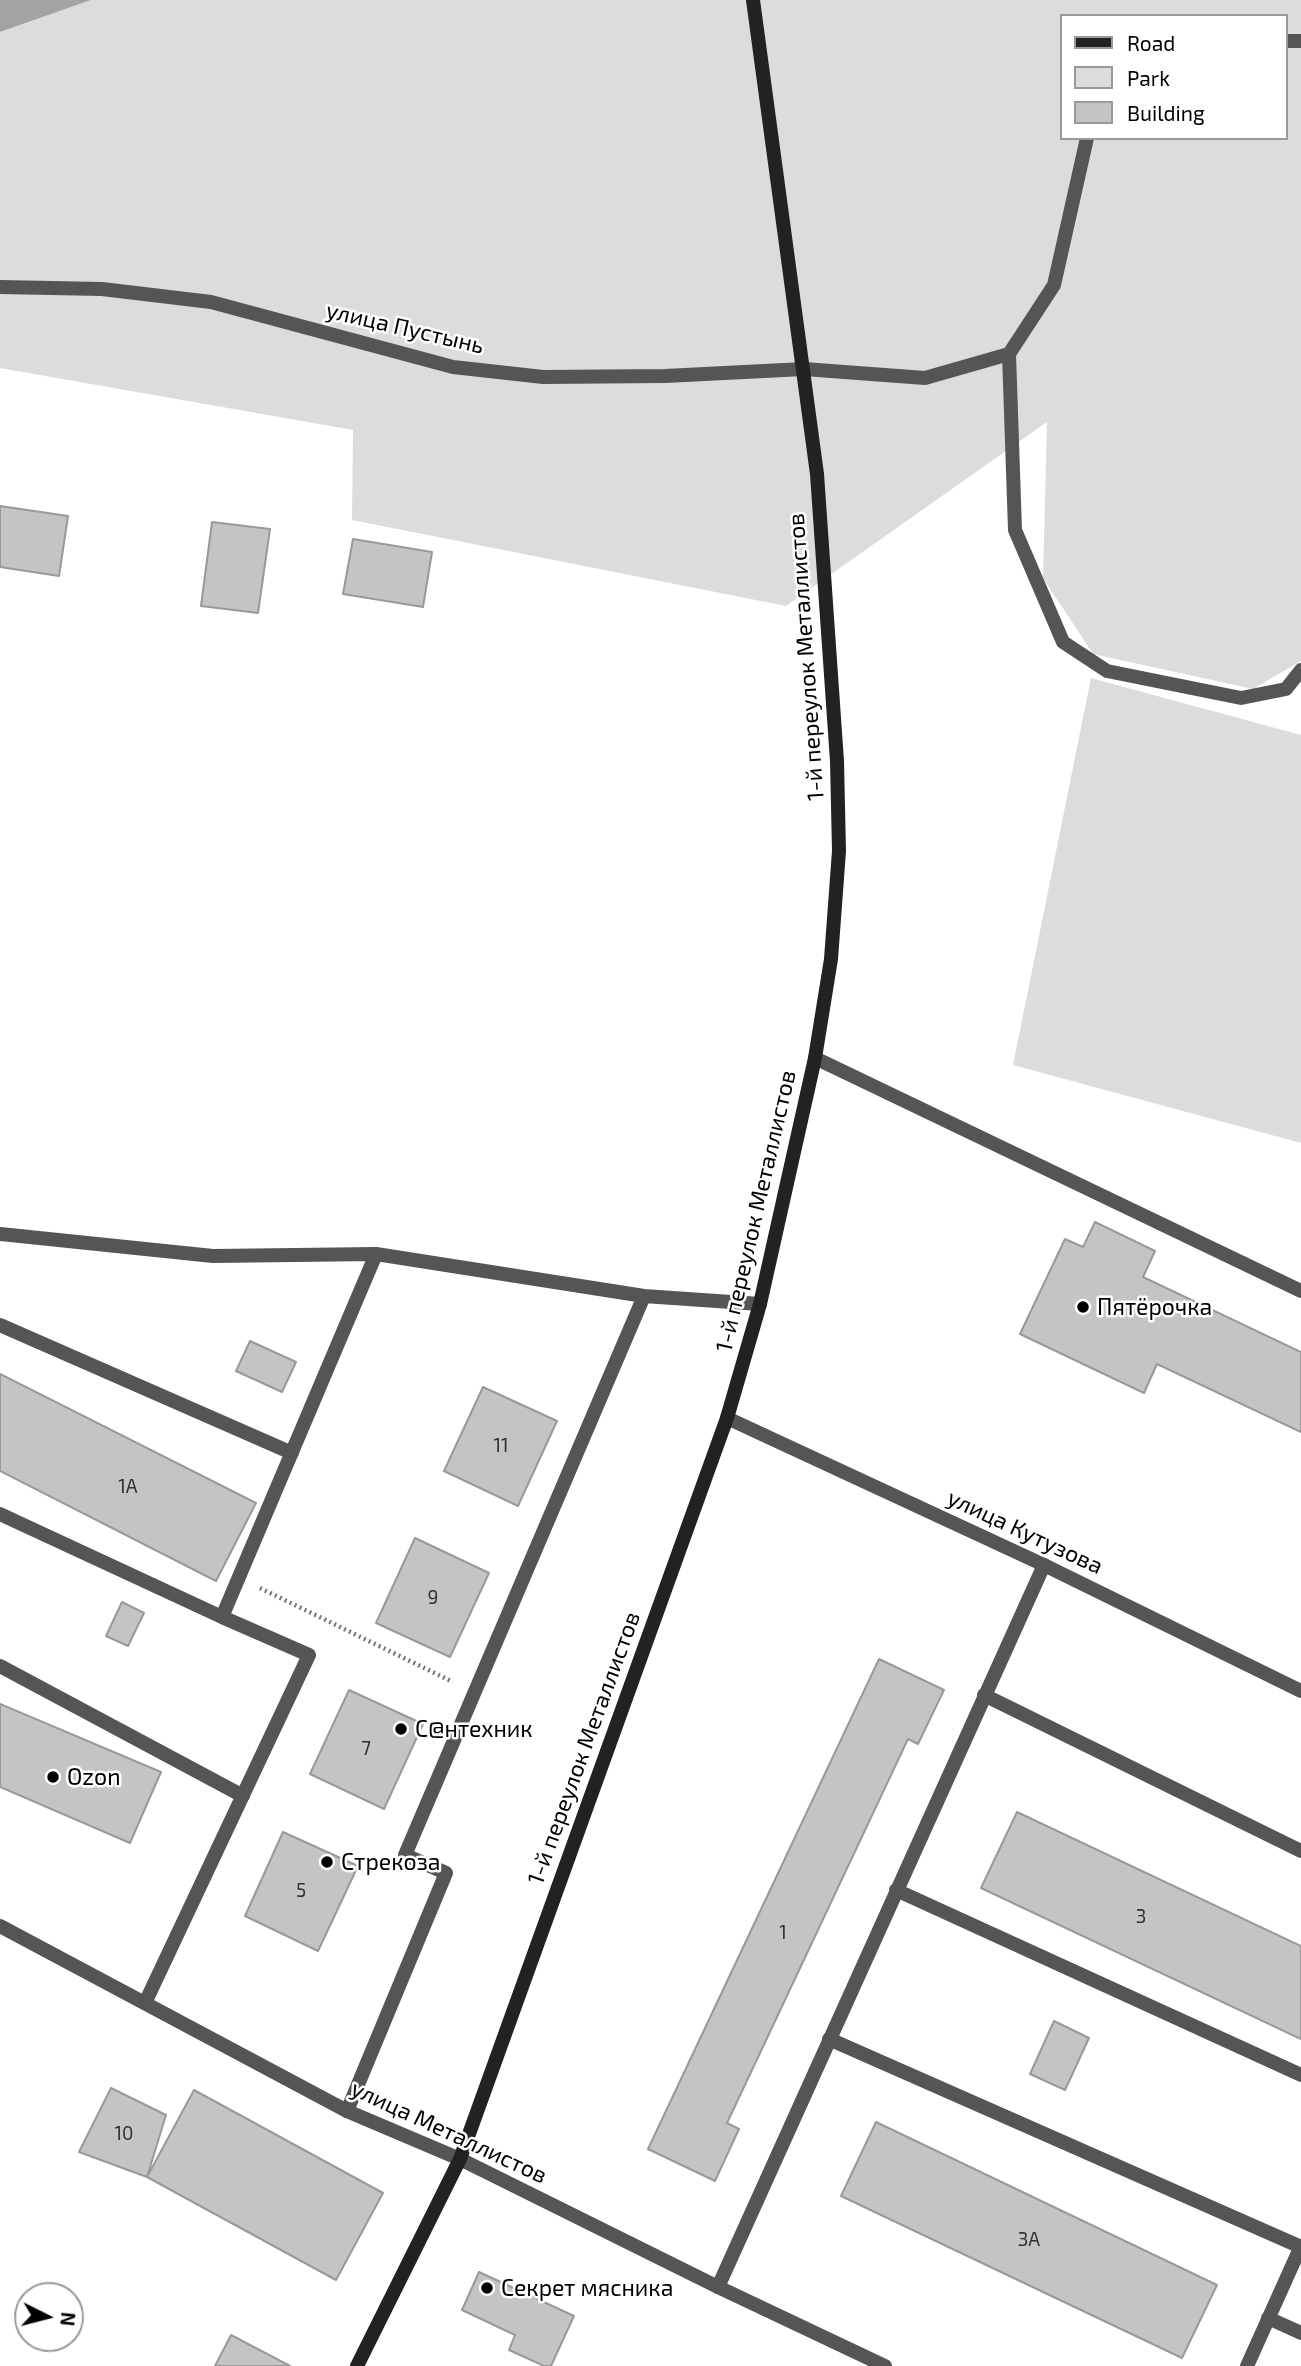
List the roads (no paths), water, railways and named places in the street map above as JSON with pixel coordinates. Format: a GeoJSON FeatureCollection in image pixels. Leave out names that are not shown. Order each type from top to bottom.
{"type":"FeatureCollection","features":[{"type":"Feature","properties":{"kind":"street","name":"1-й переулок Металлистов"},"geometry":{"type":"LineString","coordinates":[[357,2366],[460,2159],[727,1418],[760,1304],[815,1058],[831,959],[839,838],[837,761],[822,540],[804,369],[753,0]]}},
{"type":"Feature","properties":{"kind":"street"},"geometry":{"type":"LineString","coordinates":[[1087,140],[1055,285],[1009,354],[1015,530],[1063,642],[1107,671],[1241,698],[1286,689],[1301,670]]}},
{"type":"Feature","properties":{"kind":"street","name":"улица Пустынь"},"geometry":{"type":"LineString","coordinates":[[0,286],[102,289],[211,302],[453,367],[543,377],[665,376],[804,369],[925,378],[1009,354]]}},
{"type":"Feature","properties":{"kind":"street"},"geometry":{"type":"LineString","coordinates":[[815,1058],[1301,1292]]}},
{"type":"Feature","properties":{"kind":"street"},"geometry":{"type":"LineString","coordinates":[[0,1234],[213,1256],[376,1254],[644,1296],[760,1304]]}},
{"type":"Feature","properties":{"kind":"street"},"geometry":{"type":"LineString","coordinates":[[222,1617],[376,1254]]}},
{"type":"Feature","properties":{"kind":"street"},"geometry":{"type":"LineString","coordinates":[[347,2111],[446,1872],[405,1855],[644,1296]]}},
{"type":"Feature","properties":{"kind":"street"},"geometry":{"type":"LineString","coordinates":[[0,1325],[292,1453]]}},
{"type":"Feature","properties":{"kind":"street","name":"улица Кутузова"},"geometry":{"type":"LineString","coordinates":[[727,1418],[1044,1565],[1301,1691]]}},
{"type":"Feature","properties":{"kind":"street"},"geometry":{"type":"LineString","coordinates":[[0,1514],[309,1655],[145,2003]]}},
{"type":"Feature","properties":{"kind":"street"},"geometry":{"type":"LineString","coordinates":[[718,2287],[1044,1565]]}},
{"type":"Feature","properties":{"kind":"street"},"geometry":{"type":"LineString","coordinates":[[0,1666],[243,1796]]}},
{"type":"Feature","properties":{"kind":"street"},"geometry":{"type":"LineString","coordinates":[[984,1695],[1301,1851]]}},
{"type":"Feature","properties":{"kind":"street"},"geometry":{"type":"LineString","coordinates":[[896,1890],[1301,2075]]}},
{"type":"Feature","properties":{"kind":"street","name":"улица Металлистов"},"geometry":{"type":"LineString","coordinates":[[0,1926],[347,2111],[460,2159],[718,2287],[886,2366]]}},
{"type":"Feature","properties":{"kind":"street"},"geometry":{"type":"LineString","coordinates":[[829,2039],[1301,2247],[1247,2366]]}},
{"type":"Feature","properties":{"kind":"street"},"geometry":{"type":"LineString","coordinates":[[1268,2318],[1301,2333]]}},
{"type":"Feature","properties":{"kind":"place","name":"Пятёрочка"},"geometry":{"type":"Point","coordinates":[1083,1307]}},
{"type":"Feature","properties":{"kind":"place","name":"С@нтехник"},"geometry":{"type":"Point","coordinates":[401,1729]}},
{"type":"Feature","properties":{"kind":"place","name":"Ozon"},"geometry":{"type":"Point","coordinates":[53,1777]}},
{"type":"Feature","properties":{"kind":"place","name":"Стрекоза"},"geometry":{"type":"Point","coordinates":[327,1862]}},
{"type":"Feature","properties":{"kind":"place","name":"Секрет мясника"},"geometry":{"type":"Point","coordinates":[487,2288]}}]}
